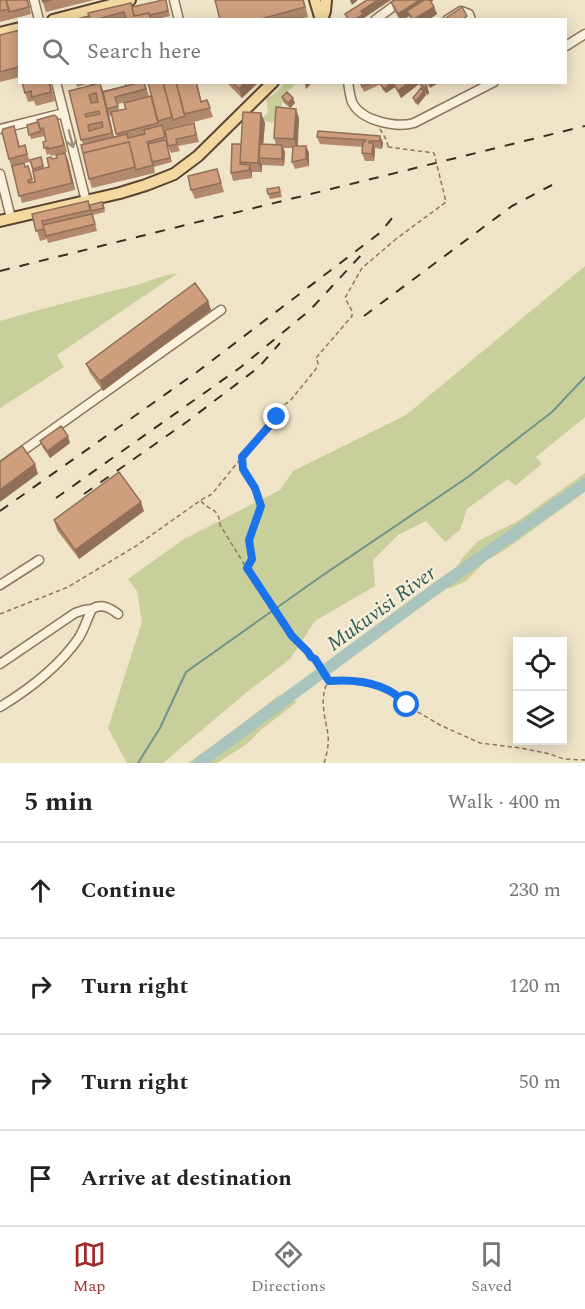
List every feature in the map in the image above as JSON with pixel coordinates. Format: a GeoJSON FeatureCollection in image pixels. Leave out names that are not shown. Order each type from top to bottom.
{"type":"FeatureCollection","features":[{"type":"Feature","properties":{"kind":"main road"},"geometry":{"type":"LineString","coordinates":[[61,18],[130,0]]}},
{"type":"Feature","properties":{"kind":"main road"},"geometry":{"type":"LineString","coordinates":[[315,0],[321,18]]}},
{"type":"Feature","properties":{"kind":"main road"},"geometry":{"type":"LineString","coordinates":[[323,18],[326,0]]}},
{"type":"Feature","properties":{"kind":"main road"},"geometry":{"type":"LineString","coordinates":[[0,33],[18,28]]}},
{"type":"Feature","properties":{"kind":"main road"},"geometry":{"type":"LineString","coordinates":[[5,219],[86,201],[146,185],[174,174],[198,156],[271,84]]}},
{"type":"Feature","properties":{"kind":"street"},"geometry":{"type":"LineString","coordinates":[[34,0],[38,18]]}},
{"type":"Feature","properties":{"kind":"street"},"geometry":{"type":"LineString","coordinates":[[174,0],[178,18]]}},
{"type":"Feature","properties":{"kind":"street"},"geometry":{"type":"LineString","coordinates":[[378,18],[402,0]]}},
{"type":"Feature","properties":{"kind":"street"},"geometry":{"type":"LineString","coordinates":[[450,18],[461,11],[468,14],[470,18]]}},
{"type":"Feature","properties":{"kind":"street"},"geometry":{"type":"LineString","coordinates":[[567,45],[585,34]]}},
{"type":"Feature","properties":{"kind":"street"},"geometry":{"type":"LineString","coordinates":[[57,84],[86,201]]}},
{"type":"Feature","properties":{"kind":"street"},"geometry":{"type":"LineString","coordinates":[[81,92],[114,84]]}},
{"type":"Feature","properties":{"kind":"street"},"geometry":{"type":"LineString","coordinates":[[348,84],[352,101],[358,110],[376,120],[395,124],[414,123],[490,84]]}},
{"type":"Feature","properties":{"kind":"street"},"geometry":{"type":"LineString","coordinates":[[60,97],[70,95]]}},
{"type":"Feature","properties":{"kind":"street"},"geometry":{"type":"LineString","coordinates":[[0,129],[64,113]]}},
{"type":"Feature","properties":{"kind":"street"},"geometry":{"type":"LineString","coordinates":[[0,174],[5,219]]}},
{"type":"Feature","properties":{"kind":"street"},"geometry":{"type":"LineString","coordinates":[[0,467],[221,310]]}},
{"type":"Feature","properties":{"kind":"street"},"geometry":{"type":"LineString","coordinates":[[0,585],[39,560]]}},
{"type":"Feature","properties":{"kind":"street"},"geometry":{"type":"LineString","coordinates":[[0,664],[75,613],[104,606],[118,614]]}},
{"type":"Feature","properties":{"kind":"street"},"geometry":{"type":"LineString","coordinates":[[0,707],[25,691],[56,665],[76,641],[92,609]]}},
{"type":"Feature","properties":{"kind":"path"},"geometry":{"type":"LineString","coordinates":[[0,614],[68,587],[136,546],[201,500],[209,497],[316,369],[317,357],[352,316],[352,310],[345,298],[359,272],[396,239],[446,202],[434,153],[388,147],[376,120]]}},
{"type":"Feature","properties":{"kind":"path"},"geometry":{"type":"LineString","coordinates":[[242,457],[243,469],[255,488],[261,506],[249,540],[252,559],[247,568]]}},
{"type":"Feature","properties":{"kind":"path"},"geometry":{"type":"LineString","coordinates":[[201,500],[206,507],[212,508],[220,516],[220,525],[273,608],[292,636],[315,659],[329,681]]}},
{"type":"Feature","properties":{"kind":"path"},"geometry":{"type":"LineString","coordinates":[[329,681],[350,680],[380,686],[440,725],[480,744],[521,748],[564,759],[585,759]]}},
{"type":"Feature","properties":{"kind":"path"},"geometry":{"type":"LineString","coordinates":[[324,763],[328,734],[324,693],[329,681]]}},
{"type":"Feature","properties":{"kind":"path"},"geometry":{"type":"LineString","coordinates":[[577,763],[580,760]]}},
{"type":"Feature","properties":{"kind":"green space"},"geometry":{"type":"Polygon","coordinates":[[[283,84],[295,84],[284,93],[281,110],[273,123],[261,120],[268,112],[266,98],[283,84]]]}},
{"type":"Feature","properties":{"kind":"green space"},"geometry":{"type":"Polygon","coordinates":[[[585,266],[585,417],[536,457],[542,464],[515,486],[508,479],[467,509],[460,530],[445,542],[426,521],[398,535],[373,560],[375,586],[315,621],[290,659],[163,763],[127,763],[108,728],[142,622],[137,591],[128,579],[184,539],[280,490],[293,471],[406,415],[585,266]]]}},
{"type":"Feature","properties":{"kind":"green space"},"geometry":{"type":"Polygon","coordinates":[[[178,273],[57,355],[64,367],[0,408],[0,321],[178,273]]]}},
{"type":"Feature","properties":{"kind":"green space"},"geometry":{"type":"Polygon","coordinates":[[[585,473],[585,492],[505,550],[487,560],[466,581],[449,589],[446,574],[456,568],[478,541],[518,521],[585,473]]]}},
{"type":"Feature","properties":{"kind":"green space"},"geometry":{"type":"Polygon","coordinates":[[[279,695],[297,702],[262,729],[247,744],[217,763],[188,763],[233,731],[279,695]]]}},
{"type":"Feature","properties":{"kind":"building"},"geometry":{"type":"Polygon","coordinates":[[[0,0],[6,0],[9,9],[0,11],[0,0]]]}},
{"type":"Feature","properties":{"kind":"building"},"geometry":{"type":"Polygon","coordinates":[[[6,0],[27,0],[29,7],[9,12],[6,0]]]}},
{"type":"Feature","properties":{"kind":"building"},"geometry":{"type":"Polygon","coordinates":[[[166,0],[168,11],[134,16],[132,7],[166,0]]]}},
{"type":"Feature","properties":{"kind":"building"},"geometry":{"type":"Polygon","coordinates":[[[215,0],[303,0],[305,7],[264,18],[220,18],[215,0]]]}},
{"type":"Feature","properties":{"kind":"building"},"geometry":{"type":"Polygon","coordinates":[[[367,0],[378,0],[361,11],[363,14],[358,18],[348,18],[345,14],[367,0]]]}},
{"type":"Feature","properties":{"kind":"building"},"geometry":{"type":"Polygon","coordinates":[[[420,0],[398,14],[391,2],[420,0]]]}},
{"type":"Feature","properties":{"kind":"building"},"geometry":{"type":"Polygon","coordinates":[[[424,0],[430,0],[434,7],[416,18],[412,18],[407,11],[424,0]]]}},
{"type":"Feature","properties":{"kind":"building"},"geometry":{"type":"Polygon","coordinates":[[[131,3],[134,16],[149,13],[150,18],[126,18],[124,12],[101,18],[89,18],[88,13],[131,3]]]}},
{"type":"Feature","properties":{"kind":"building"},"geometry":{"type":"Polygon","coordinates":[[[462,7],[467,16],[464,18],[446,18],[462,7]]]}},
{"type":"Feature","properties":{"kind":"building"},"geometry":{"type":"Polygon","coordinates":[[[18,30],[18,67],[0,72],[0,35],[18,30]]]}},
{"type":"Feature","properties":{"kind":"building"},"geometry":{"type":"Polygon","coordinates":[[[23,84],[49,84],[51,92],[32,97],[31,91],[25,93],[23,84]]]}},
{"type":"Feature","properties":{"kind":"building"},"geometry":{"type":"Polygon","coordinates":[[[100,84],[112,133],[81,140],[69,91],[100,84]],[[96,93],[89,95],[91,103],[98,102],[96,93]],[[99,111],[85,114],[86,117],[100,114],[99,111]],[[102,122],[88,125],[89,131],[103,127],[102,122]]]}},
{"type":"Feature","properties":{"kind":"building"},"geometry":{"type":"Polygon","coordinates":[[[134,84],[145,84],[146,89],[115,97],[118,106],[107,109],[103,92],[134,84]]]}},
{"type":"Feature","properties":{"kind":"building"},"geometry":{"type":"Polygon","coordinates":[[[149,84],[164,84],[172,117],[158,121],[149,84]]]}},
{"type":"Feature","properties":{"kind":"building"},"geometry":{"type":"Polygon","coordinates":[[[164,84],[177,84],[185,116],[173,120],[164,84]]]}},
{"type":"Feature","properties":{"kind":"building"},"geometry":{"type":"Polygon","coordinates":[[[176,84],[196,84],[201,102],[207,100],[210,108],[184,114],[176,84]]]}},
{"type":"Feature","properties":{"kind":"building"},"geometry":{"type":"Polygon","coordinates":[[[234,84],[243,84],[239,89],[234,84]]]}},
{"type":"Feature","properties":{"kind":"building"},"geometry":{"type":"Polygon","coordinates":[[[380,84],[390,84],[384,89],[380,84]]]}},
{"type":"Feature","properties":{"kind":"building"},"geometry":{"type":"Polygon","coordinates":[[[394,84],[407,84],[398,91],[394,84]]]}},
{"type":"Feature","properties":{"kind":"building"},"geometry":{"type":"Polygon","coordinates":[[[421,88],[424,91],[416,101],[413,98],[421,88]]]}},
{"type":"Feature","properties":{"kind":"building"},"geometry":{"type":"Polygon","coordinates":[[[287,92],[293,98],[288,103],[282,97],[287,92]]]}},
{"type":"Feature","properties":{"kind":"building"},"geometry":{"type":"Polygon","coordinates":[[[151,96],[158,123],[116,134],[111,112],[126,109],[124,103],[151,96]]]}},
{"type":"Feature","properties":{"kind":"building"},"geometry":{"type":"Polygon","coordinates":[[[276,107],[296,109],[294,139],[274,138],[276,107]]]}},
{"type":"Feature","properties":{"kind":"building"},"geometry":{"type":"Polygon","coordinates":[[[243,112],[261,113],[258,163],[240,162],[243,112]]]}},
{"type":"Feature","properties":{"kind":"building"},"geometry":{"type":"Polygon","coordinates":[[[54,115],[57,117],[64,145],[48,149],[48,147],[44,148],[43,142],[46,141],[43,128],[40,129],[37,120],[54,115]]]}},
{"type":"Feature","properties":{"kind":"building"},"geometry":{"type":"Polygon","coordinates":[[[38,122],[41,131],[29,135],[27,125],[38,122]]]}},
{"type":"Feature","properties":{"kind":"building"},"geometry":{"type":"Polygon","coordinates":[[[194,123],[196,135],[176,139],[177,144],[168,146],[165,130],[194,123]]]}},
{"type":"Feature","properties":{"kind":"building"},"geometry":{"type":"Polygon","coordinates":[[[162,125],[165,137],[147,142],[153,165],[136,170],[129,142],[83,153],[81,145],[127,134],[128,138],[145,134],[144,130],[162,125]]]}},
{"type":"Feature","properties":{"kind":"building"},"geometry":{"type":"Polygon","coordinates":[[[14,126],[19,147],[25,145],[27,154],[9,159],[2,132],[3,129],[14,126]]]}},
{"type":"Feature","properties":{"kind":"building"},"geometry":{"type":"Polygon","coordinates":[[[318,131],[380,136],[380,141],[369,141],[373,143],[372,154],[362,153],[363,142],[366,140],[317,137],[318,131]]]}},
{"type":"Feature","properties":{"kind":"building"},"geometry":{"type":"Polygon","coordinates":[[[166,140],[170,158],[152,162],[148,144],[166,140]]]}},
{"type":"Feature","properties":{"kind":"building"},"geometry":{"type":"Polygon","coordinates":[[[129,142],[135,167],[89,179],[83,153],[129,142]]]}},
{"type":"Feature","properties":{"kind":"building"},"geometry":{"type":"Polygon","coordinates":[[[232,144],[241,144],[240,164],[250,165],[249,170],[231,173],[232,144]]]}},
{"type":"Feature","properties":{"kind":"building"},"geometry":{"type":"Polygon","coordinates":[[[260,144],[282,145],[282,159],[259,158],[260,144]]]}},
{"type":"Feature","properties":{"kind":"building"},"geometry":{"type":"Polygon","coordinates":[[[293,146],[306,146],[306,159],[292,162],[293,146]]]}},
{"type":"Feature","properties":{"kind":"building"},"geometry":{"type":"Polygon","coordinates":[[[65,153],[72,183],[19,196],[12,166],[24,163],[25,167],[28,166],[32,179],[28,180],[29,183],[35,182],[33,171],[49,167],[47,158],[57,158],[56,155],[65,153]]]}},
{"type":"Feature","properties":{"kind":"building"},"geometry":{"type":"Polygon","coordinates":[[[41,157],[43,166],[33,169],[30,160],[41,157]]]}},
{"type":"Feature","properties":{"kind":"building"},"geometry":{"type":"Polygon","coordinates":[[[217,169],[221,183],[191,190],[188,176],[217,169]]]}},
{"type":"Feature","properties":{"kind":"building"},"geometry":{"type":"Polygon","coordinates":[[[279,187],[280,192],[268,194],[267,189],[279,187]]]}},
{"type":"Feature","properties":{"kind":"building"},"geometry":{"type":"Polygon","coordinates":[[[88,201],[90,210],[42,221],[44,229],[36,231],[32,214],[88,201]]]}},
{"type":"Feature","properties":{"kind":"building"},"geometry":{"type":"Polygon","coordinates":[[[102,202],[104,208],[91,211],[90,205],[102,202]]]}},
{"type":"Feature","properties":{"kind":"building"},"geometry":{"type":"Polygon","coordinates":[[[92,214],[95,224],[46,236],[43,225],[92,214]]]}},
{"type":"Feature","properties":{"kind":"building"},"geometry":{"type":"Polygon","coordinates":[[[195,283],[208,301],[100,381],[86,364],[195,283]]]}},
{"type":"Feature","properties":{"kind":"building"},"geometry":{"type":"Polygon","coordinates":[[[61,426],[68,436],[47,451],[40,441],[61,426]]]}},
{"type":"Feature","properties":{"kind":"building"},"geometry":{"type":"Polygon","coordinates":[[[22,446],[35,464],[0,490],[0,462],[22,446]]]}},
{"type":"Feature","properties":{"kind":"building"},"geometry":{"type":"Polygon","coordinates":[[[119,472],[141,502],[75,550],[54,520],[119,472]]]}},
{"type":"Feature","properties":{"kind":"waterway"},"geometry":{"type":"LineString","coordinates":[[138,763],[160,728],[186,672],[323,575],[468,477],[552,412],[585,377]]}},
{"type":"Feature","properties":{"kind":"waterway","name":"Mukuvisi River"},"geometry":{"type":"LineString","coordinates":[[199,763],[434,590],[585,484]]}},
{"type":"Feature","properties":{"kind":"railway"},"geometry":{"type":"LineString","coordinates":[[0,271],[585,126]]}},
{"type":"Feature","properties":{"kind":"railway"},"geometry":{"type":"LineString","coordinates":[[364,316],[512,206],[552,185]]}},
{"type":"Feature","properties":{"kind":"railway"},"geometry":{"type":"LineString","coordinates":[[0,511],[197,372],[381,232],[396,213]]}},
{"type":"Feature","properties":{"kind":"railway"},"geometry":{"type":"LineString","coordinates":[[56,498],[241,367],[310,310],[364,252]]}},
{"type":"Feature","properties":{"kind":"railway"},"geometry":{"type":"LineString","coordinates":[[84,494],[188,421],[259,367],[280,343]]}},
{"type":"Feature","properties":{"kind":"route"},"geometry":{"type":"LineString","coordinates":[[277,417],[242,457],[243,469],[255,488],[261,506],[249,540],[252,559],[247,568],[292,636],[315,659],[329,681],[350,680],[375,684],[396,695],[407,705]]}}]}
